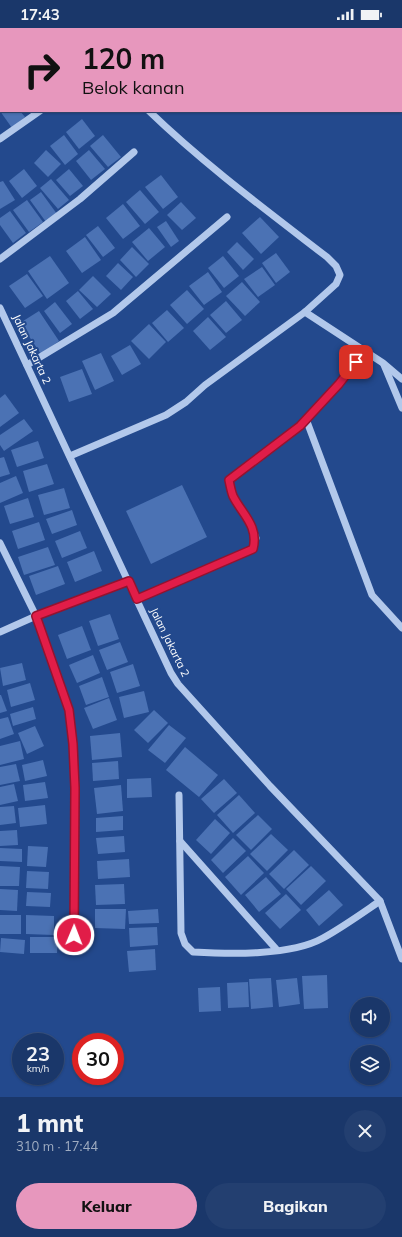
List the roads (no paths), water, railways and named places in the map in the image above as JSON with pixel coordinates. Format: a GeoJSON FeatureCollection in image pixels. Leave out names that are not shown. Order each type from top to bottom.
{"type":"FeatureCollection","features":[{"type":"Feature","properties":{"kind":"street"},"geometry":{"type":"LineString","coordinates":[[0,140],[39,112]]}},
{"type":"Feature","properties":{"kind":"street"},"geometry":{"type":"LineString","coordinates":[[70,456],[166,415],[186,402],[204,385],[306,312],[336,284],[340,275],[336,266],[327,257],[226,179],[150,112]]}},
{"type":"Feature","properties":{"kind":"street"},"geometry":{"type":"LineString","coordinates":[[0,259],[80,199],[134,152]]}},
{"type":"Feature","properties":{"kind":"street"},"geometry":{"type":"LineString","coordinates":[[27,365],[113,313],[226,217]]}},
{"type":"Feature","properties":{"kind":"street","name":"Jalan Jakarta 2"},"geometry":{"type":"LineString","coordinates":[[0,308],[178,684],[270,786],[380,902],[402,958]]}},
{"type":"Feature","properties":{"kind":"street"},"geometry":{"type":"LineString","coordinates":[[306,312],[383,364],[402,379]]}},
{"type":"Feature","properties":{"kind":"street"},"geometry":{"type":"LineString","coordinates":[[137,599],[253,549],[256,538],[250,524],[232,495],[229,480],[263,456],[306,419],[339,384],[364,351]]}},
{"type":"Feature","properties":{"kind":"street"},"geometry":{"type":"LineString","coordinates":[[383,364],[402,408]]}},
{"type":"Feature","properties":{"kind":"street"},"geometry":{"type":"LineString","coordinates":[[306,419],[372,594],[402,628]]}},
{"type":"Feature","properties":{"kind":"street"},"geometry":{"type":"LineString","coordinates":[[0,542],[36,616],[69,710],[73,744],[75,788],[74,935]]}},
{"type":"Feature","properties":{"kind":"street"},"geometry":{"type":"LineString","coordinates":[[0,632],[36,616],[129,581]]}},
{"type":"Feature","properties":{"kind":"street"},"geometry":{"type":"LineString","coordinates":[[179,795],[181,933],[185,944],[193,952],[234,954],[298,948],[322,939],[380,902]]}},
{"type":"Feature","properties":{"kind":"street"},"geometry":{"type":"LineString","coordinates":[[180,841],[278,950]]}}]}
